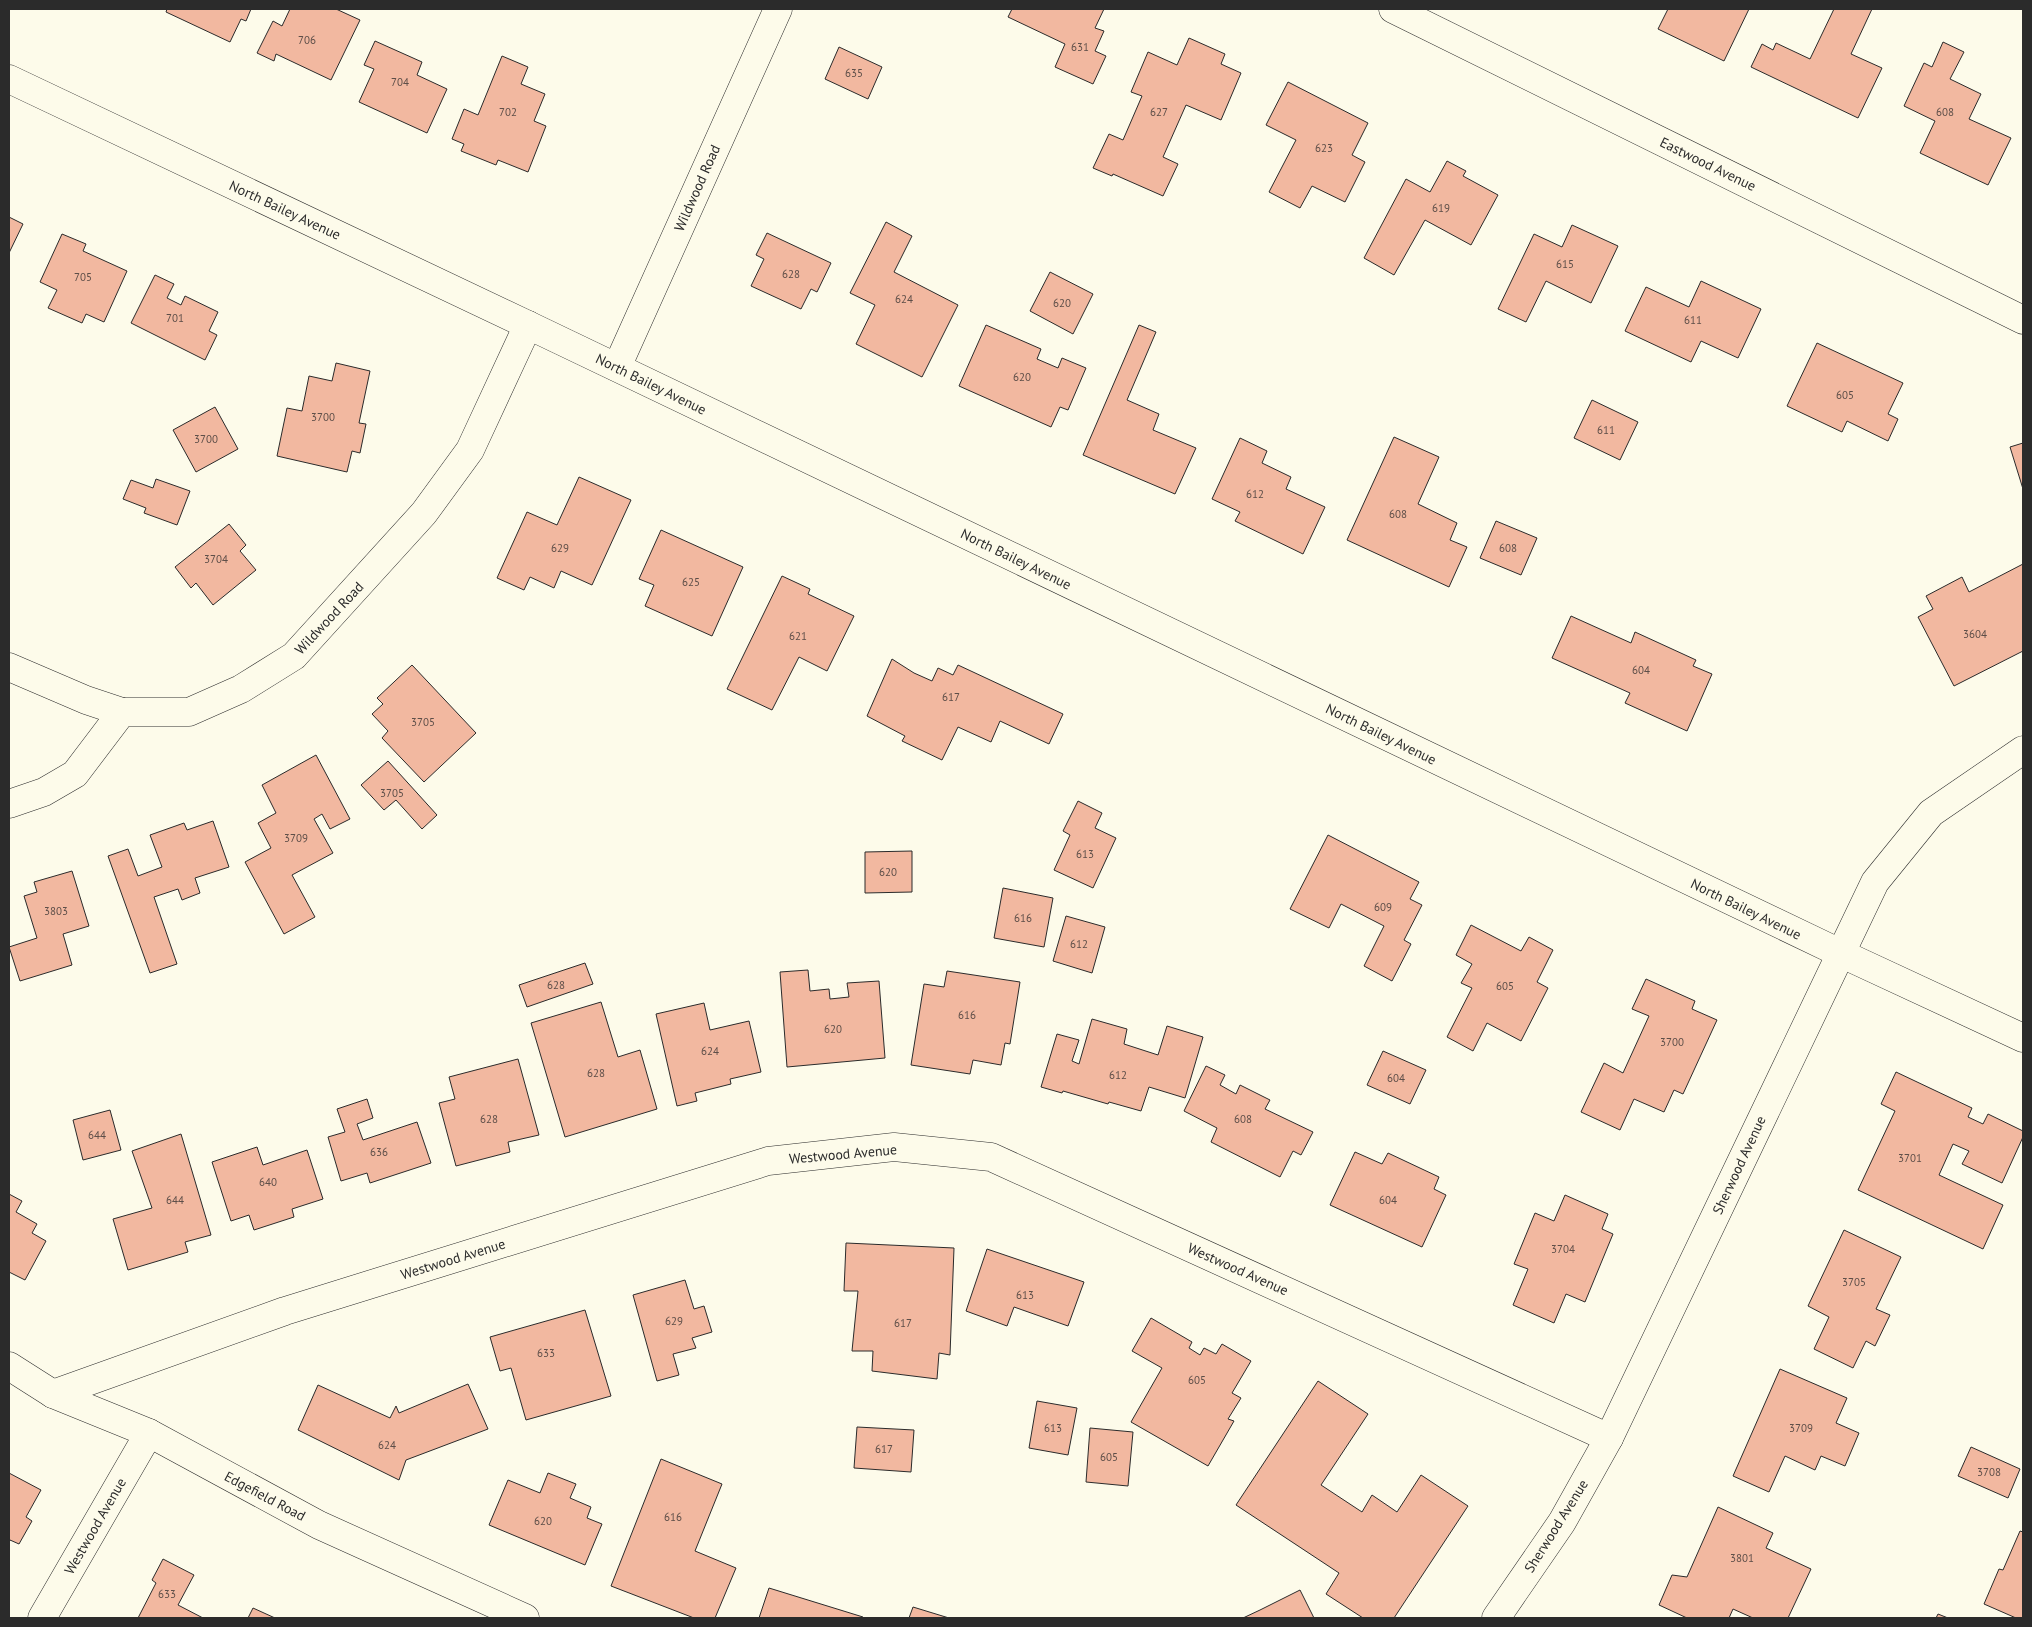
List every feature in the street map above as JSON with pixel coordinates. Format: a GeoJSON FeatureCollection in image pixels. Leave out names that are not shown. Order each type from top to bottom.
{"type":"FeatureCollection","features":[{"type":"Feature","properties":{"kind":"street","name":"Wildwood Road"},"geometry":{"type":"LineString","coordinates":[[617,367],[778,9]]}},
{"type":"Feature","properties":{"kind":"street","name":"Eastwood Avenue"},"geometry":{"type":"LineString","coordinates":[[1393,9],[2023,320]]}},
{"type":"Feature","properties":{"kind":"street","name":"North Bailey Avenue"},"geometry":{"type":"LineString","coordinates":[[9,79],[617,367],[1840,954],[2023,1038]]}},
{"type":"Feature","properties":{"kind":"street","name":"Wildwood Road"},"geometry":{"type":"LineString","coordinates":[[9,667],[86,700],[122,712],[189,712],[240,689],[294,656],[424,513],[470,450],[528,325]]}},
{"type":"Feature","properties":{"kind":"street"},"geometry":{"type":"LineString","coordinates":[[9,804],[44,792],[75,774],[122,712]]}},
{"type":"Feature","properties":{"kind":"street","name":"Sherwood Avenue"},"geometry":{"type":"LineString","coordinates":[[1496,1618],[1562,1522],[1609,1438],[1875,882],[1931,813],[2023,750]]}},
{"type":"Feature","properties":{"kind":"street","name":"Westwood Avenue"},"geometry":{"type":"LineString","coordinates":[[53,1394],[285,1311],[768,1160],[894,1147],[991,1157],[1609,1438]]}},
{"type":"Feature","properties":{"kind":"street","name":"Edgefield Road"},"geometry":{"type":"LineString","coordinates":[[9,1366],[53,1394],[149,1433],[319,1525],[525,1618]]}},
{"type":"Feature","properties":{"kind":"street","name":"Westwood Avenue"},"geometry":{"type":"LineString","coordinates":[[42,1618],[149,1433]]}},
{"type":"Feature","properties":{"kind":"building"},"geometry":{"type":"Polygon","coordinates":[[[167,9],[251,9],[246,21],[241,19],[230,42],[166,12],[167,9]]]}},
{"type":"Feature","properties":{"kind":"building"},"geometry":{"type":"Polygon","coordinates":[[[290,9],[336,9],[360,20],[331,80],[276,54],[274,61],[257,53],[273,21],[282,26],[290,9]]]}},
{"type":"Feature","properties":{"kind":"building"},"geometry":{"type":"Polygon","coordinates":[[[1012,9],[1104,9],[1095,28],[1104,31],[1095,51],[1106,56],[1093,84],[1055,67],[1065,44],[1008,17],[1012,9]]]}},
{"type":"Feature","properties":{"kind":"building"},"geometry":{"type":"Polygon","coordinates":[[[1668,9],[1749,9],[1724,61],[1658,29],[1668,9]]]}},
{"type":"Feature","properties":{"kind":"building"},"geometry":{"type":"Polygon","coordinates":[[[1834,9],[1872,9],[1851,54],[1882,68],[1858,118],[1751,67],[1762,44],[1773,50],[1776,43],[1810,59],[1834,9]]]}},
{"type":"Feature","properties":{"kind":"building"},"geometry":{"type":"Polygon","coordinates":[[[1189,38],[1225,54],[1221,64],[1241,73],[1221,120],[1186,105],[1163,157],[1178,164],[1163,196],[1113,174],[1112,176],[1093,168],[1109,134],[1123,140],[1142,96],[1131,92],[1148,52],[1177,65],[1189,38]]]}},
{"type":"Feature","properties":{"kind":"building"},"geometry":{"type":"Polygon","coordinates":[[[375,41],[422,62],[417,75],[447,89],[427,133],[359,102],[374,69],[364,65],[375,41]]]}},
{"type":"Feature","properties":{"kind":"building"},"geometry":{"type":"Polygon","coordinates":[[[1943,42],[1964,52],[1950,79],[1981,94],[1969,119],[2011,138],[1988,185],[1920,153],[1935,121],[1904,106],[1924,63],[1932,67],[1943,42]]]}},
{"type":"Feature","properties":{"kind":"building"},"geometry":{"type":"Polygon","coordinates":[[[839,47],[882,67],[868,99],[825,79],[839,47]]]}},
{"type":"Feature","properties":{"kind":"building"},"geometry":{"type":"Polygon","coordinates":[[[502,56],[528,67],[521,84],[545,94],[534,121],[546,126],[528,172],[498,160],[496,165],[461,151],[464,144],[452,139],[464,109],[478,115],[502,56]]]}},
{"type":"Feature","properties":{"kind":"building"},"geometry":{"type":"Polygon","coordinates":[[[1288,82],[1368,123],[1352,155],[1365,162],[1345,202],[1312,186],[1300,208],[1269,192],[1296,140],[1266,125],[1288,82]]]}},
{"type":"Feature","properties":{"kind":"building"},"geometry":{"type":"Polygon","coordinates":[[[1447,161],[1466,171],[1463,176],[1498,195],[1471,245],[1425,220],[1394,275],[1364,258],[1406,179],[1430,192],[1447,161]]]}},
{"type":"Feature","properties":{"kind":"building"},"geometry":{"type":"Polygon","coordinates":[[[9,217],[23,224],[9,253],[9,217]]]}},
{"type":"Feature","properties":{"kind":"building"},"geometry":{"type":"Polygon","coordinates":[[[886,222],[912,236],[894,272],[958,305],[922,377],[856,344],[875,305],[850,293],[886,222]]]}},
{"type":"Feature","properties":{"kind":"building"},"geometry":{"type":"Polygon","coordinates":[[[1572,225],[1618,246],[1591,303],[1546,281],[1526,322],[1498,309],[1534,234],[1562,247],[1572,225]]]}},
{"type":"Feature","properties":{"kind":"building"},"geometry":{"type":"Polygon","coordinates":[[[767,233],[831,263],[817,292],[811,289],[801,309],[751,286],[764,259],[756,255],[767,233]]]}},
{"type":"Feature","properties":{"kind":"building"},"geometry":{"type":"Polygon","coordinates":[[[62,234],[86,244],[83,251],[127,271],[104,322],[86,314],[82,323],[48,308],[57,290],[40,282],[62,234]]]}},
{"type":"Feature","properties":{"kind":"building"},"geometry":{"type":"Polygon","coordinates":[[[1050,272],[1093,294],[1073,334],[1030,311],[1050,272]]]}},
{"type":"Feature","properties":{"kind":"building"},"geometry":{"type":"Polygon","coordinates":[[[155,275],[174,284],[167,298],[181,305],[185,296],[218,312],[209,331],[217,335],[205,360],[131,323],[155,275]]]}},
{"type":"Feature","properties":{"kind":"building"},"geometry":{"type":"Polygon","coordinates":[[[1701,281],[1761,309],[1738,358],[1701,341],[1691,362],[1625,331],[1646,287],[1689,307],[1701,281]]]}},
{"type":"Feature","properties":{"kind":"building"},"geometry":{"type":"Polygon","coordinates":[[[986,325],[1041,349],[1037,359],[1058,368],[1062,358],[1086,368],[1068,410],[1060,407],[1051,427],[959,386],[986,325]]]}},
{"type":"Feature","properties":{"kind":"building"},"geometry":{"type":"Polygon","coordinates":[[[1139,325],[1156,332],[1127,400],[1159,414],[1153,430],[1196,448],[1175,494],[1083,455],[1139,325]]]}},
{"type":"Feature","properties":{"kind":"building"},"geometry":{"type":"Polygon","coordinates":[[[1817,343],[1903,383],[1888,414],[1898,419],[1888,441],[1847,421],[1842,432],[1787,406],[1817,343]]]}},
{"type":"Feature","properties":{"kind":"building"},"geometry":{"type":"Polygon","coordinates":[[[336,363],[370,371],[359,423],[366,424],[360,453],[352,451],[347,472],[277,456],[287,408],[302,411],[309,376],[332,381],[336,363]]]}},
{"type":"Feature","properties":{"kind":"building"},"geometry":{"type":"Polygon","coordinates":[[[1592,400],[1638,422],[1620,460],[1574,438],[1592,400]]]}},
{"type":"Feature","properties":{"kind":"building"},"geometry":{"type":"Polygon","coordinates":[[[215,407],[238,449],[196,472],[173,430],[215,407]]]}},
{"type":"Feature","properties":{"kind":"building"},"geometry":{"type":"Polygon","coordinates":[[[1394,437],[1439,457],[1418,504],[1457,523],[1450,540],[1467,547],[1449,587],[1347,540],[1394,437]]]}},
{"type":"Feature","properties":{"kind":"building"},"geometry":{"type":"Polygon","coordinates":[[[1240,438],[1267,451],[1262,463],[1291,477],[1286,489],[1325,507],[1303,554],[1235,521],[1240,512],[1212,499],[1240,438]]]}},
{"type":"Feature","properties":{"kind":"building"},"geometry":{"type":"Polygon","coordinates":[[[2023,443],[2023,489],[2010,447],[2023,443]]]}},
{"type":"Feature","properties":{"kind":"building"},"geometry":{"type":"Polygon","coordinates":[[[579,477],[631,500],[592,585],[561,571],[554,588],[530,577],[524,590],[497,578],[527,512],[557,525],[579,477]]]}},
{"type":"Feature","properties":{"kind":"building"},"geometry":{"type":"Polygon","coordinates":[[[156,479],[190,491],[177,525],[144,513],[146,508],[123,499],[131,480],[153,488],[156,479]]]}},
{"type":"Feature","properties":{"kind":"building"},"geometry":{"type":"Polygon","coordinates":[[[1496,521],[1537,538],[1521,575],[1480,558],[1496,521]]]}},
{"type":"Feature","properties":{"kind":"building"},"geometry":{"type":"Polygon","coordinates":[[[229,524],[246,545],[240,551],[256,570],[213,605],[196,583],[191,588],[175,567],[229,524]]]}},
{"type":"Feature","properties":{"kind":"building"},"geometry":{"type":"Polygon","coordinates":[[[661,530],[743,567],[712,636],[645,606],[654,585],[639,579],[661,530]]]}},
{"type":"Feature","properties":{"kind":"building"},"geometry":{"type":"Polygon","coordinates":[[[2023,564],[2023,651],[1954,686],[1918,617],[1933,609],[1926,596],[1962,577],[1969,592],[2023,564]]]}},
{"type":"Feature","properties":{"kind":"building"},"geometry":{"type":"Polygon","coordinates":[[[782,576],[810,589],[808,594],[854,616],[827,671],[799,657],[772,710],[727,689],[782,576]]]}},
{"type":"Feature","properties":{"kind":"building"},"geometry":{"type":"Polygon","coordinates":[[[1571,616],[1631,643],[1635,632],[1696,660],[1693,666],[1712,674],[1687,731],[1625,703],[1630,693],[1552,658],[1571,616]]]}},
{"type":"Feature","properties":{"kind":"building"},"geometry":{"type":"Polygon","coordinates":[[[892,659],[914,673],[932,681],[938,668],[953,675],[958,665],[1063,714],[1049,744],[1000,721],[991,742],[958,727],[942,760],[902,741],[905,736],[867,716],[892,659]]]}},
{"type":"Feature","properties":{"kind":"building"},"geometry":{"type":"Polygon","coordinates":[[[412,665],[476,733],[424,782],[382,738],[388,731],[372,714],[383,704],[377,698],[412,665]]]}},
{"type":"Feature","properties":{"kind":"building"},"geometry":{"type":"Polygon","coordinates":[[[316,755],[350,819],[330,829],[322,814],[314,819],[333,853],[292,875],[315,917],[284,934],[245,862],[271,848],[258,823],[276,813],[262,785],[316,755]]]}},
{"type":"Feature","properties":{"kind":"building"},"geometry":{"type":"Polygon","coordinates":[[[388,761],[437,815],[422,829],[396,800],[384,810],[361,785],[388,761]]]}},
{"type":"Feature","properties":{"kind":"building"},"geometry":{"type":"Polygon","coordinates":[[[1078,801],[1102,813],[1095,828],[1116,838],[1093,888],[1054,870],[1070,835],[1063,831],[1078,801]]]}},
{"type":"Feature","properties":{"kind":"building"},"geometry":{"type":"Polygon","coordinates":[[[213,821],[229,867],[195,878],[200,893],[182,900],[178,889],[154,897],[177,964],[150,973],[108,856],[128,849],[138,876],[162,867],[150,835],[184,823],[187,830],[213,821]]]}},
{"type":"Feature","properties":{"kind":"building"},"geometry":{"type":"Polygon","coordinates":[[[1328,835],[1419,882],[1410,899],[1422,905],[1404,940],[1411,944],[1392,981],[1364,966],[1384,926],[1341,904],[1329,928],[1290,909],[1328,835]]]}},
{"type":"Feature","properties":{"kind":"building"},"geometry":{"type":"Polygon","coordinates":[[[912,851],[912,892],[865,893],[865,852],[912,851]]]}},
{"type":"Feature","properties":{"kind":"building"},"geometry":{"type":"Polygon","coordinates":[[[72,871],[89,926],[63,934],[72,965],[20,981],[9,947],[37,938],[24,896],[37,892],[34,882],[72,871]]]}},
{"type":"Feature","properties":{"kind":"building"},"geometry":{"type":"Polygon","coordinates":[[[1003,888],[1053,898],[1044,947],[994,938],[1003,888]]]}},
{"type":"Feature","properties":{"kind":"building"},"geometry":{"type":"Polygon","coordinates":[[[1066,916],[1105,927],[1092,973],[1053,961],[1066,916]]]}},
{"type":"Feature","properties":{"kind":"building"},"geometry":{"type":"Polygon","coordinates":[[[1471,925],[1521,951],[1529,937],[1553,950],[1537,982],[1548,988],[1521,1041],[1487,1023],[1473,1051],[1447,1037],[1472,988],[1461,983],[1472,964],[1456,955],[1471,925]]]}},
{"type":"Feature","properties":{"kind":"building"},"geometry":{"type":"Polygon","coordinates":[[[585,963],[593,984],[527,1007],[519,985],[585,963]]]}},
{"type":"Feature","properties":{"kind":"building"},"geometry":{"type":"Polygon","coordinates":[[[808,970],[810,991],[829,989],[830,999],[849,997],[847,983],[879,981],[885,1058],[787,1067],[780,972],[808,970]]]}},
{"type":"Feature","properties":{"kind":"building"},"geometry":{"type":"Polygon","coordinates":[[[947,971],[1020,982],[1010,1044],[1005,1043],[1001,1065],[973,1060],[970,1074],[911,1065],[924,984],[944,987],[947,971]]]}},
{"type":"Feature","properties":{"kind":"building"},"geometry":{"type":"Polygon","coordinates":[[[1646,979],[1695,1001],[1692,1009],[1717,1020],[1683,1094],[1674,1090],[1664,1112],[1634,1099],[1620,1130],[1581,1112],[1604,1063],[1623,1073],[1649,1016],[1632,1009],[1646,979]]]}},
{"type":"Feature","properties":{"kind":"building"},"geometry":{"type":"Polygon","coordinates":[[[601,1002],[618,1057],[640,1050],[657,1109],[565,1137],[531,1023],[601,1002]]]}},
{"type":"Feature","properties":{"kind":"building"},"geometry":{"type":"Polygon","coordinates":[[[704,1003],[710,1030],[749,1021],[761,1072],[730,1079],[731,1084],[695,1093],[697,1101],[677,1106],[656,1014],[704,1003]]]}},
{"type":"Feature","properties":{"kind":"building"},"geometry":{"type":"Polygon","coordinates":[[[1092,1019],[1127,1029],[1124,1044],[1158,1055],[1167,1026],[1203,1037],[1185,1098],[1149,1087],[1141,1111],[1041,1087],[1057,1034],[1079,1040],[1072,1061],[1079,1064],[1092,1019]]]}},
{"type":"Feature","properties":{"kind":"building"},"geometry":{"type":"Polygon","coordinates":[[[1383,1051],[1426,1070],[1410,1104],[1367,1085],[1383,1051]]]}},
{"type":"Feature","properties":{"kind":"building"},"geometry":{"type":"Polygon","coordinates":[[[518,1059],[539,1135],[508,1142],[510,1152],[456,1166],[439,1103],[455,1099],[449,1077],[518,1059]]]}},
{"type":"Feature","properties":{"kind":"building"},"geometry":{"type":"Polygon","coordinates":[[[1206,1066],[1225,1075],[1220,1085],[1236,1094],[1240,1085],[1270,1100],[1265,1109],[1313,1132],[1301,1155],[1293,1151],[1280,1177],[1211,1142],[1217,1128],[1184,1111],[1206,1066]]]}},
{"type":"Feature","properties":{"kind":"building"},"geometry":{"type":"Polygon","coordinates":[[[1896,1072],[1972,1108],[1968,1117],[1983,1124],[1988,1114],[2023,1131],[2023,1137],[2002,1183],[1962,1164],[1969,1151],[1953,1144],[1939,1175],[2003,1205],[1983,1249],[1858,1190],[1895,1111],[1881,1104],[1896,1072]]]}},
{"type":"Feature","properties":{"kind":"building"},"geometry":{"type":"Polygon","coordinates":[[[367,1099],[373,1118],[357,1124],[363,1140],[417,1122],[431,1163],[370,1183],[367,1173],[341,1181],[328,1137],[345,1132],[337,1109],[367,1099]]]}},
{"type":"Feature","properties":{"kind":"building"},"geometry":{"type":"Polygon","coordinates":[[[110,1110],[121,1150],[83,1160],[73,1120],[110,1110]]]}},
{"type":"Feature","properties":{"kind":"building"},"geometry":{"type":"Polygon","coordinates":[[[181,1134],[211,1235],[185,1242],[188,1252],[128,1270],[113,1219],[152,1208],[132,1151],[181,1134]]]}},
{"type":"Feature","properties":{"kind":"building"},"geometry":{"type":"Polygon","coordinates":[[[257,1147],[263,1165],[307,1150],[323,1199],[292,1209],[294,1217],[254,1230],[249,1215],[231,1221],[212,1162],[257,1147]]]}},
{"type":"Feature","properties":{"kind":"building"},"geometry":{"type":"Polygon","coordinates":[[[1355,1152],[1382,1164],[1388,1153],[1439,1177],[1434,1189],[1446,1195],[1422,1247],[1330,1205],[1355,1152]]]}},
{"type":"Feature","properties":{"kind":"building"},"geometry":{"type":"Polygon","coordinates":[[[9,1194],[22,1201],[16,1212],[37,1224],[32,1233],[46,1241],[25,1280],[9,1272],[9,1194]]]}},
{"type":"Feature","properties":{"kind":"building"},"geometry":{"type":"Polygon","coordinates":[[[1565,1195],[1608,1214],[1602,1229],[1613,1234],[1585,1302],[1566,1294],[1554,1323],[1513,1305],[1528,1269],[1514,1264],[1535,1213],[1554,1221],[1565,1195]]]}},
{"type":"Feature","properties":{"kind":"building"},"geometry":{"type":"Polygon","coordinates":[[[1844,1230],[1901,1257],[1876,1309],[1890,1315],[1875,1346],[1866,1341],[1853,1368],[1814,1349],[1829,1317],[1808,1306],[1844,1230]]]}},
{"type":"Feature","properties":{"kind":"building"},"geometry":{"type":"Polygon","coordinates":[[[846,1243],[954,1248],[950,1355],[939,1353],[937,1379],[872,1371],[873,1351],[852,1351],[858,1291],[844,1291],[846,1243]]]}},
{"type":"Feature","properties":{"kind":"building"},"geometry":{"type":"Polygon","coordinates":[[[987,1249],[1084,1282],[1068,1326],[1014,1307],[1007,1326],[966,1311],[987,1249]]]}},
{"type":"Feature","properties":{"kind":"building"},"geometry":{"type":"Polygon","coordinates":[[[685,1280],[694,1309],[704,1306],[712,1332],[692,1338],[696,1348],[673,1354],[679,1375],[657,1381],[633,1295],[685,1280]]]}},
{"type":"Feature","properties":{"kind":"building"},"geometry":{"type":"Polygon","coordinates":[[[585,1310],[611,1396],[526,1420],[511,1368],[500,1371],[490,1337],[585,1310]]]}},
{"type":"Feature","properties":{"kind":"building"},"geometry":{"type":"Polygon","coordinates":[[[1151,1318],[1192,1342],[1189,1348],[1200,1355],[1204,1348],[1216,1354],[1222,1344],[1251,1361],[1232,1393],[1241,1398],[1228,1419],[1234,1421],[1208,1466],[1131,1422],[1162,1368],[1132,1351],[1151,1318]]]}},
{"type":"Feature","properties":{"kind":"building"},"geometry":{"type":"Polygon","coordinates":[[[1780,1369],[1847,1398],[1836,1423],[1859,1433],[1845,1466],[1821,1456],[1815,1470],[1785,1456],[1769,1492],[1733,1476],[1780,1369]]]}},
{"type":"Feature","properties":{"kind":"building"},"geometry":{"type":"Polygon","coordinates":[[[1318,1381],[1368,1414],[1321,1485],[1362,1512],[1372,1495],[1397,1512],[1421,1475],[1468,1506],[1394,1618],[1363,1618],[1326,1594],[1339,1573],[1236,1505],[1318,1381]]]}},
{"type":"Feature","properties":{"kind":"building"},"geometry":{"type":"Polygon","coordinates":[[[468,1384],[488,1429],[406,1460],[399,1480],[298,1430],[318,1385],[390,1418],[396,1406],[399,1413],[468,1384]]]}},
{"type":"Feature","properties":{"kind":"building"},"geometry":{"type":"Polygon","coordinates":[[[1037,1401],[1077,1408],[1068,1455],[1029,1448],[1037,1401]]]}},
{"type":"Feature","properties":{"kind":"building"},"geometry":{"type":"Polygon","coordinates":[[[857,1427],[914,1430],[911,1472],[854,1468],[857,1427]]]}},
{"type":"Feature","properties":{"kind":"building"},"geometry":{"type":"Polygon","coordinates":[[[1090,1428],[1133,1432],[1128,1486],[1086,1482],[1090,1428]]]}},
{"type":"Feature","properties":{"kind":"building"},"geometry":{"type":"Polygon","coordinates":[[[1971,1447],[2020,1469],[2008,1498],[1958,1476],[1971,1447]]]}},
{"type":"Feature","properties":{"kind":"building"},"geometry":{"type":"Polygon","coordinates":[[[661,1459],[722,1484],[695,1551],[736,1568],[715,1618],[694,1618],[611,1586],[661,1459]]]}},
{"type":"Feature","properties":{"kind":"building"},"geometry":{"type":"Polygon","coordinates":[[[9,1473],[41,1490],[26,1517],[32,1521],[19,1544],[10,1540],[9,1543],[9,1473]]]}},
{"type":"Feature","properties":{"kind":"building"},"geometry":{"type":"Polygon","coordinates":[[[548,1473],[576,1484],[570,1498],[591,1507],[587,1518],[602,1524],[585,1565],[489,1525],[508,1480],[540,1493],[548,1473]]]}},
{"type":"Feature","properties":{"kind":"building"},"geometry":{"type":"Polygon","coordinates":[[[1718,1507],[1773,1533],[1766,1548],[1811,1569],[1788,1618],[1753,1618],[1733,1609],[1729,1618],[1687,1618],[1659,1605],[1672,1575],[1687,1577],[1718,1507]]]}},
{"type":"Feature","properties":{"kind":"building"},"geometry":{"type":"Polygon","coordinates":[[[2020,1531],[2023,1532],[2023,1618],[2016,1618],[1984,1604],[1999,1569],[2003,1570],[2020,1531]]]}},
{"type":"Feature","properties":{"kind":"building"},"geometry":{"type":"Polygon","coordinates":[[[163,1559],[194,1575],[178,1605],[203,1618],[138,1618],[156,1583],[152,1580],[163,1559]]]}},
{"type":"Feature","properties":{"kind":"building"},"geometry":{"type":"Polygon","coordinates":[[[769,1588],[863,1617],[863,1618],[759,1618],[769,1588]]]}},
{"type":"Feature","properties":{"kind":"building"},"geometry":{"type":"Polygon","coordinates":[[[1300,1590],[1314,1618],[1243,1618],[1260,1610],[1300,1590]]]}},
{"type":"Feature","properties":{"kind":"building"},"geometry":{"type":"Polygon","coordinates":[[[913,1607],[949,1618],[909,1618],[913,1607]]]}},
{"type":"Feature","properties":{"kind":"building"},"geometry":{"type":"Polygon","coordinates":[[[253,1608],[275,1618],[248,1618],[253,1608]]]}},
{"type":"Feature","properties":{"kind":"building"},"geometry":{"type":"Polygon","coordinates":[[[1938,1614],[1948,1618],[1936,1618],[1938,1614]]]}}]}
